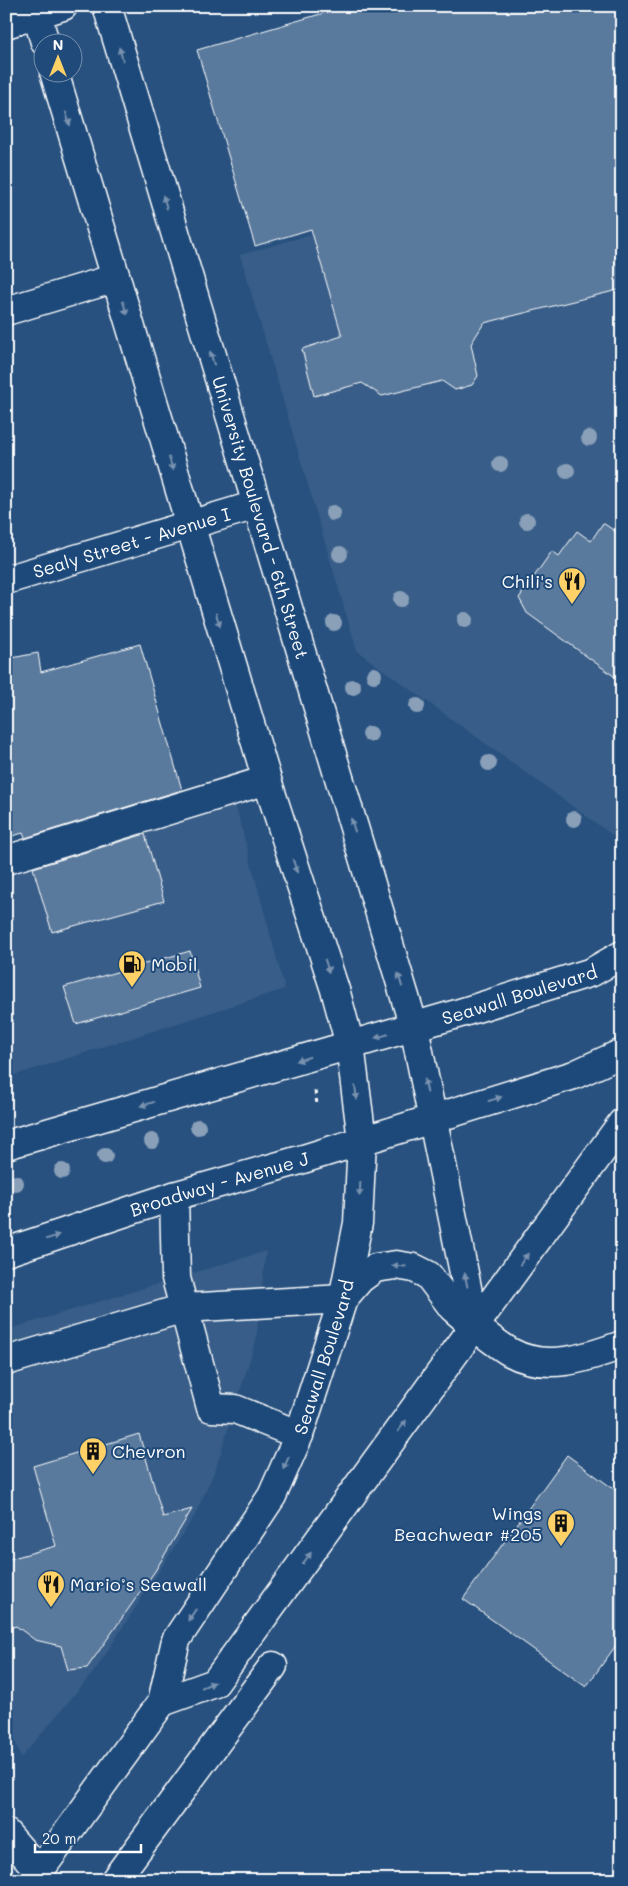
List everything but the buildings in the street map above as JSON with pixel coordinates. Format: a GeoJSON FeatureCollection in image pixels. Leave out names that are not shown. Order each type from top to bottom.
{"type":"FeatureCollection","features":[{"type":"Feature","properties":{"kind":"main road"},"geometry":{"type":"LineString","coordinates":[[6,24],[35,10],[63,6]]}},
{"type":"Feature","properties":{"kind":"main road","name":"University Boulevard - 6th Street"},"geometry":{"type":"LineString","coordinates":[[107,6],[414,1027]]}},
{"type":"Feature","properties":{"kind":"main road"},"geometry":{"type":"LineString","coordinates":[[35,10],[42,32]]}},
{"type":"Feature","properties":{"kind":"main road"},"geometry":{"type":"LineString","coordinates":[[6,1145],[350,1045],[267,780],[57,82]]}},
{"type":"Feature","properties":{"kind":"main road"},"geometry":{"type":"LineString","coordinates":[[6,311],[116,278]]}},
{"type":"Feature","properties":{"kind":"main road","name":"Sealy Street - Avenue I"},"geometry":{"type":"LineString","coordinates":[[6,580],[256,505]]}},
{"type":"Feature","properties":{"kind":"main road"},"geometry":{"type":"LineString","coordinates":[[6,860],[267,780]]}},
{"type":"Feature","properties":{"kind":"main road","name":"Seawall Boulevard"},"geometry":{"type":"LineString","coordinates":[[36,1875],[162,1702],[176,1640],[272,1496],[299,1435],[343,1299],[358,1224],[362,1140],[350,1045],[592,972],[622,955]]}},
{"type":"Feature","properties":{"kind":"main road"},"geometry":{"type":"LineString","coordinates":[[414,1027],[475,1327]]}},
{"type":"Feature","properties":{"kind":"main road"},"geometry":{"type":"LineString","coordinates":[[432,1118],[574,1075],[622,1053]]}},
{"type":"Feature","properties":{"kind":"main road","name":"Broadway - Avenue J"},"geometry":{"type":"LineString","coordinates":[[6,1252],[174,1196],[432,1118]]}},
{"type":"Feature","properties":{"kind":"main road"},"geometry":{"type":"LineString","coordinates":[[162,1702],[215,1683],[622,1123]]}},
{"type":"Feature","properties":{"kind":"main road"},"geometry":{"type":"LineString","coordinates":[[174,1196],[176,1278],[211,1408],[235,1409],[299,1435]]}},
{"type":"Feature","properties":{"kind":"main road"},"geometry":{"type":"LineString","coordinates":[[6,1362],[184,1308],[343,1299],[360,1279],[375,1268],[396,1265],[414,1268],[428,1275],[453,1308],[475,1327],[510,1352],[531,1361],[556,1363],[583,1358],[622,1345]]}},
{"type":"Feature","properties":{"kind":"main road"},"geometry":{"type":"LineString","coordinates":[[115,1880],[273,1666]]}},
{"type":"Feature","properties":{"kind":"main road"},"geometry":{"type":"LineString","coordinates":[[6,1832],[36,1875]]}},
{"type":"Feature","properties":{"kind":"main road"},"geometry":{"type":"LineString","coordinates":[[6,1864],[36,1875]]}},
{"type":"Feature","properties":{"kind":"path"},"geometry":{"type":"LineString","coordinates":[[315,1091],[317,1104]]}},
{"type":"Feature","properties":{"kind":"shaded area"},"geometry":{"type":"Polygon","coordinates":[[[622,144],[622,842],[357,651],[240,255],[622,144]]]}},
{"type":"Feature","properties":{"kind":"shaded area"},"geometry":{"type":"Polygon","coordinates":[[[235,803],[285,989],[6,1078],[6,870],[235,803]]]}},
{"type":"Feature","properties":{"kind":"shaded area"},"geometry":{"type":"Polygon","coordinates":[[[266,1251],[256,1340],[216,1468],[195,1515],[96,1669],[21,1758],[6,1716],[6,1330],[266,1251]]]}},
{"type":"Feature","properties":{"kind":"place","name":"Chili's"},"geometry":{"type":"Point","coordinates":[572,605]}},
{"type":"Feature","properties":{"kind":"place","name":"Mobil"},"geometry":{"type":"Point","coordinates":[132,988]}},
{"type":"Feature","properties":{"kind":"place","name":"Chevron"},"geometry":{"type":"Point","coordinates":[93,1475]}},
{"type":"Feature","properties":{"kind":"place","name":"Wings Beachwear #205"},"geometry":{"type":"Point","coordinates":[561,1547]}},
{"type":"Feature","properties":{"kind":"place","name":"Mario’s Seawall"},"geometry":{"type":"Point","coordinates":[51,1608]}}]}
